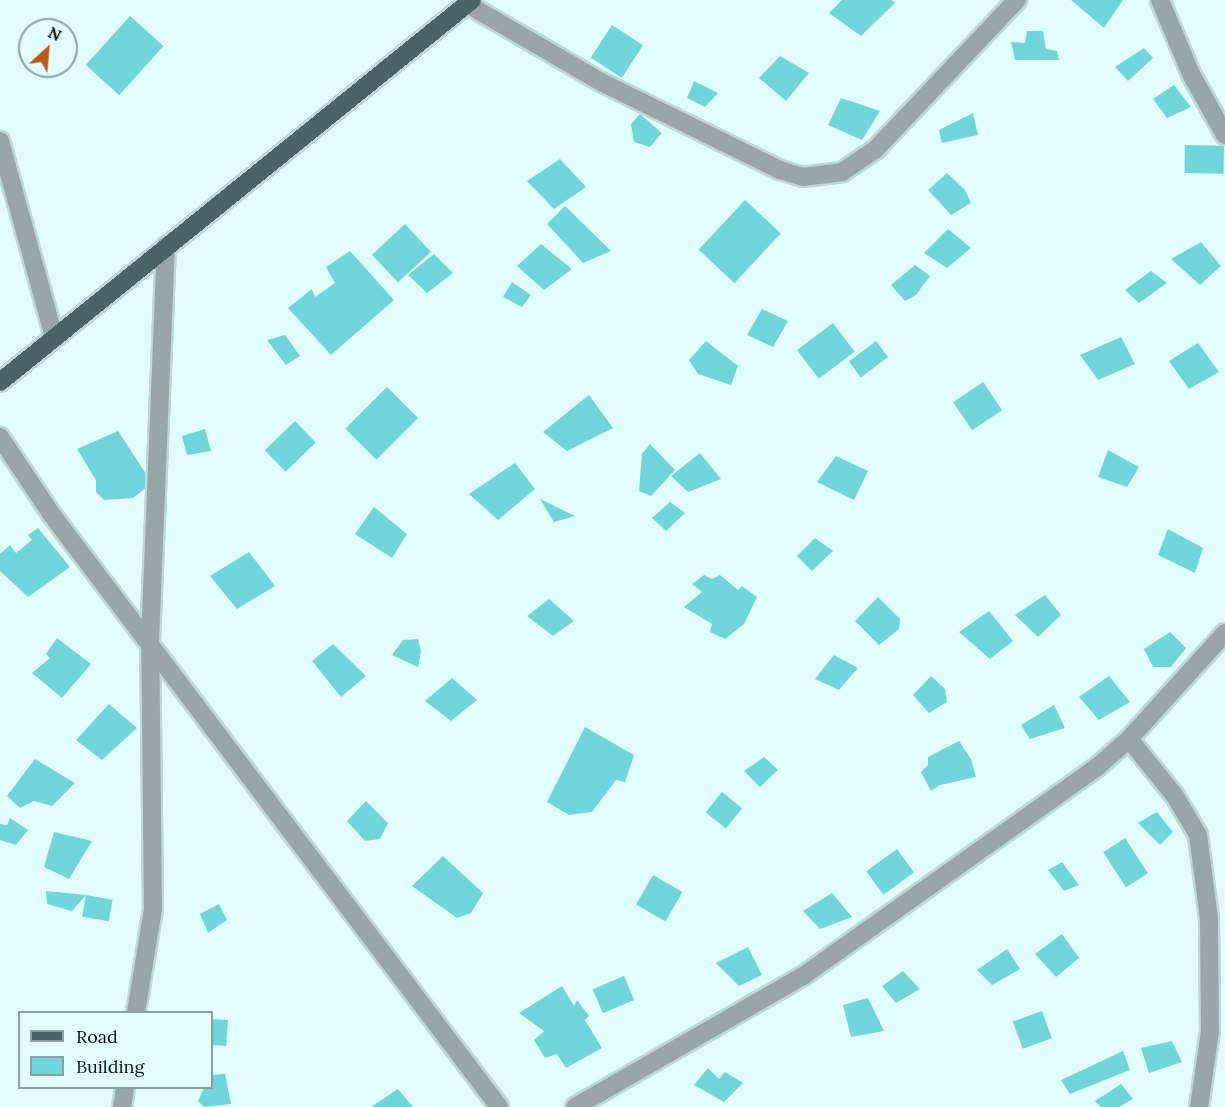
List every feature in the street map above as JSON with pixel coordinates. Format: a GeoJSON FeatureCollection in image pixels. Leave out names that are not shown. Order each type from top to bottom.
{"type":"FeatureCollection","features":[{"type":"Feature","properties":{"kind":"main road"},"geometry":{"type":"LineString","coordinates":[[0,382],[470,2]]}},
{"type":"Feature","properties":{"kind":"street"},"geometry":{"type":"LineString","coordinates":[[470,2],[601,82],[780,170],[803,177],[842,172],[875,150],[1017,0]]}},
{"type":"Feature","properties":{"kind":"street"},"geometry":{"type":"LineString","coordinates":[[1160,0],[1191,74],[1225,135]]}},
{"type":"Feature","properties":{"kind":"street"},"geometry":{"type":"LineString","coordinates":[[0,141],[54,337]]}},
{"type":"Feature","properties":{"kind":"street"},"geometry":{"type":"LineString","coordinates":[[136,1011],[153,909],[150,642],[166,246]]}},
{"type":"Feature","properties":{"kind":"street"},"geometry":{"type":"LineString","coordinates":[[0,437],[52,515],[150,642],[498,1107]]}},
{"type":"Feature","properties":{"kind":"street"},"geometry":{"type":"LineString","coordinates":[[575,1107],[803,976],[1096,768],[1129,739],[1225,633]]}},
{"type":"Feature","properties":{"kind":"street"},"geometry":{"type":"LineString","coordinates":[[1129,739],[1175,795],[1198,835],[1209,918],[1210,1031],[1199,1107]]}},
{"type":"Feature","properties":{"kind":"street"},"geometry":{"type":"LineString","coordinates":[[122,1107],[125,1089]]}},
{"type":"Feature","properties":{"kind":"building"},"geometry":{"type":"Polygon","coordinates":[[[842,0],[891,0],[895,3],[861,36],[829,13],[842,0]]]}},
{"type":"Feature","properties":{"kind":"building"},"geometry":{"type":"Polygon","coordinates":[[[1071,0],[1123,0],[1104,28],[1071,0]]]}},
{"type":"Feature","properties":{"kind":"building"},"geometry":{"type":"Polygon","coordinates":[[[130,16],[163,46],[119,95],[86,65],[130,16]]]}},
{"type":"Feature","properties":{"kind":"building"},"geometry":{"type":"Polygon","coordinates":[[[612,25],[643,45],[622,78],[591,58],[612,25]]]}},
{"type":"Feature","properties":{"kind":"building"},"geometry":{"type":"Polygon","coordinates":[[[1027,31],[1043,31],[1046,49],[1057,51],[1059,60],[1015,60],[1011,42],[1025,43],[1027,31]]]}},
{"type":"Feature","properties":{"kind":"building"},"geometry":{"type":"Polygon","coordinates":[[[1144,48],[1153,58],[1128,81],[1115,67],[1144,48]]]}},
{"type":"Feature","properties":{"kind":"building"},"geometry":{"type":"Polygon","coordinates":[[[780,56],[809,73],[786,101],[759,78],[780,56]]]}},
{"type":"Feature","properties":{"kind":"building"},"geometry":{"type":"Polygon","coordinates":[[[694,81],[718,93],[705,107],[687,98],[694,81]]]}},
{"type":"Feature","properties":{"kind":"building"},"geometry":{"type":"Polygon","coordinates":[[[1174,85],[1191,107],[1167,118],[1153,99],[1174,85]]]}},
{"type":"Feature","properties":{"kind":"building"},"geometry":{"type":"Polygon","coordinates":[[[841,98],[880,111],[862,140],[828,125],[841,98]]]}},
{"type":"Feature","properties":{"kind":"building"},"geometry":{"type":"Polygon","coordinates":[[[973,113],[978,135],[942,143],[939,130],[973,113]]]}},
{"type":"Feature","properties":{"kind":"building"},"geometry":{"type":"Polygon","coordinates":[[[640,114],[662,133],[650,147],[634,142],[631,124],[640,114]]]}},
{"type":"Feature","properties":{"kind":"building"},"geometry":{"type":"Polygon","coordinates":[[[1185,145],[1224,146],[1224,174],[1185,173],[1185,145]]]}},
{"type":"Feature","properties":{"kind":"building"},"geometry":{"type":"Polygon","coordinates":[[[560,159],[586,187],[554,209],[527,181],[560,159]]]}},
{"type":"Feature","properties":{"kind":"building"},"geometry":{"type":"Polygon","coordinates":[[[947,173],[965,190],[971,203],[951,215],[928,190],[947,173]]]}},
{"type":"Feature","properties":{"kind":"building"},"geometry":{"type":"Polygon","coordinates":[[[745,200],[781,233],[734,283],[699,250],[745,200]]]}},
{"type":"Feature","properties":{"kind":"building"},"geometry":{"type":"Polygon","coordinates":[[[565,206],[611,251],[583,263],[547,224],[565,206]]]}},
{"type":"Feature","properties":{"kind":"building"},"geometry":{"type":"Polygon","coordinates":[[[405,224],[431,252],[398,282],[372,255],[405,224]]]}},
{"type":"Feature","properties":{"kind":"building"},"geometry":{"type":"Polygon","coordinates":[[[948,229],[971,248],[947,268],[924,253],[948,229]]]}},
{"type":"Feature","properties":{"kind":"building"},"geometry":{"type":"Polygon","coordinates":[[[1201,242],[1221,266],[1200,285],[1171,259],[1201,242]]]}},
{"type":"Feature","properties":{"kind":"building"},"geometry":{"type":"Polygon","coordinates":[[[541,244],[572,269],[544,290],[517,266],[541,244]]]}},
{"type":"Feature","properties":{"kind":"building"},"geometry":{"type":"Polygon","coordinates":[[[350,251],[394,300],[331,355],[288,308],[312,289],[315,297],[335,283],[326,267],[350,251]]]}},
{"type":"Feature","properties":{"kind":"building"},"geometry":{"type":"Polygon","coordinates":[[[434,254],[453,273],[427,293],[408,275],[434,254]]]}},
{"type":"Feature","properties":{"kind":"building"},"geometry":{"type":"Polygon","coordinates":[[[915,265],[930,276],[916,295],[905,301],[891,285],[915,265]]]}},
{"type":"Feature","properties":{"kind":"building"},"geometry":{"type":"Polygon","coordinates":[[[1151,271],[1167,283],[1139,303],[1125,290],[1151,271]]]}},
{"type":"Feature","properties":{"kind":"building"},"geometry":{"type":"Polygon","coordinates":[[[512,282],[531,295],[522,307],[503,297],[512,282]]]}},
{"type":"Feature","properties":{"kind":"building"},"geometry":{"type":"Polygon","coordinates":[[[762,309],[788,321],[773,347],[747,335],[762,309]]]}},
{"type":"Feature","properties":{"kind":"building"},"geometry":{"type":"Polygon","coordinates":[[[833,323],[855,352],[819,379],[797,350],[833,323]]]}},
{"type":"Feature","properties":{"kind":"building"},"geometry":{"type":"Polygon","coordinates":[[[285,335],[300,356],[286,365],[267,340],[285,335]]]}},
{"type":"Feature","properties":{"kind":"building"},"geometry":{"type":"Polygon","coordinates":[[[1121,337],[1135,364],[1098,380],[1080,355],[1121,337]]]}},
{"type":"Feature","properties":{"kind":"building"},"geometry":{"type":"Polygon","coordinates":[[[706,341],[738,366],[731,385],[698,374],[689,360],[706,341]]]}},
{"type":"Feature","properties":{"kind":"building"},"geometry":{"type":"Polygon","coordinates":[[[876,341],[888,357],[861,377],[849,361],[876,341]]]}},
{"type":"Feature","properties":{"kind":"building"},"geometry":{"type":"Polygon","coordinates":[[[1198,343],[1219,372],[1189,389],[1169,361],[1198,343]]]}},
{"type":"Feature","properties":{"kind":"building"},"geometry":{"type":"Polygon","coordinates":[[[983,382],[1002,410],[972,430],[953,402],[983,382]]]}},
{"type":"Feature","properties":{"kind":"building"},"geometry":{"type":"Polygon","coordinates":[[[387,387],[418,418],[376,460],[345,429],[387,387]]]}},
{"type":"Feature","properties":{"kind":"building"},"geometry":{"type":"Polygon","coordinates":[[[589,395],[613,428],[567,451],[543,432],[589,395]]]}},
{"type":"Feature","properties":{"kind":"building"},"geometry":{"type":"Polygon","coordinates":[[[295,421],[316,443],[286,472],[265,450],[295,421]]]}},
{"type":"Feature","properties":{"kind":"building"},"geometry":{"type":"Polygon","coordinates":[[[205,429],[211,451],[187,455],[182,436],[205,429]]]}},
{"type":"Feature","properties":{"kind":"building"},"geometry":{"type":"Polygon","coordinates":[[[118,431],[152,483],[133,498],[104,500],[96,492],[96,480],[77,449],[118,431]]]}},
{"type":"Feature","properties":{"kind":"building"},"geometry":{"type":"Polygon","coordinates":[[[650,444],[675,470],[651,496],[639,491],[642,454],[650,444]]]}},
{"type":"Feature","properties":{"kind":"building"},"geometry":{"type":"Polygon","coordinates":[[[1108,450],[1139,467],[1127,487],[1098,477],[1108,450]]]}},
{"type":"Feature","properties":{"kind":"building"},"geometry":{"type":"Polygon","coordinates":[[[700,453],[721,479],[688,492],[671,476],[700,453]]]}},
{"type":"Feature","properties":{"kind":"building"},"geometry":{"type":"Polygon","coordinates":[[[836,456],[868,471],[854,500],[817,482],[836,456]]]}},
{"type":"Feature","properties":{"kind":"building"},"geometry":{"type":"Polygon","coordinates":[[[515,463],[535,489],[498,520],[469,494],[515,463]]]}},
{"type":"Feature","properties":{"kind":"building"},"geometry":{"type":"Polygon","coordinates":[[[540,499],[575,516],[554,522],[540,499]]]}},
{"type":"Feature","properties":{"kind":"building"},"geometry":{"type":"Polygon","coordinates":[[[670,502],[685,513],[666,531],[652,518],[670,502]]]}},
{"type":"Feature","properties":{"kind":"building"},"geometry":{"type":"Polygon","coordinates":[[[374,507],[407,534],[392,558],[355,534],[374,507]]]}},
{"type":"Feature","properties":{"kind":"building"},"geometry":{"type":"Polygon","coordinates":[[[38,528],[70,567],[28,597],[0,571],[0,554],[10,545],[16,553],[32,540],[28,535],[38,528]]]}},
{"type":"Feature","properties":{"kind":"building"},"geometry":{"type":"Polygon","coordinates":[[[1168,529],[1203,548],[1195,573],[1158,555],[1168,529]]]}},
{"type":"Feature","properties":{"kind":"building"},"geometry":{"type":"Polygon","coordinates":[[[815,538],[833,551],[812,571],[797,556],[815,538]]]}},
{"type":"Feature","properties":{"kind":"building"},"geometry":{"type":"Polygon","coordinates":[[[249,552],[275,586],[237,609],[210,576],[249,552]]]}},
{"type":"Feature","properties":{"kind":"building"},"geometry":{"type":"Polygon","coordinates":[[[704,575],[712,579],[720,575],[738,590],[742,586],[757,597],[744,624],[725,639],[710,632],[712,624],[684,607],[702,592],[692,584],[704,575]]]}},
{"type":"Feature","properties":{"kind":"building"},"geometry":{"type":"Polygon","coordinates":[[[1045,595],[1061,615],[1038,637],[1015,615],[1045,595]]]}},
{"type":"Feature","properties":{"kind":"building"},"geometry":{"type":"Polygon","coordinates":[[[878,597],[900,619],[899,629],[879,645],[855,621],[878,597]]]}},
{"type":"Feature","properties":{"kind":"building"},"geometry":{"type":"Polygon","coordinates":[[[549,599],[574,621],[553,636],[527,616],[549,599]]]}},
{"type":"Feature","properties":{"kind":"building"},"geometry":{"type":"Polygon","coordinates":[[[989,611],[1013,641],[990,659],[959,632],[989,611]]]}},
{"type":"Feature","properties":{"kind":"building"},"geometry":{"type":"Polygon","coordinates":[[[1170,632],[1186,648],[1171,667],[1153,667],[1144,649],[1170,632]]]}},
{"type":"Feature","properties":{"kind":"building"},"geometry":{"type":"Polygon","coordinates":[[[57,638],[91,664],[62,698],[32,673],[50,658],[46,654],[57,638]]]}},
{"type":"Feature","properties":{"kind":"building"},"geometry":{"type":"Polygon","coordinates":[[[418,639],[421,651],[418,667],[392,655],[403,640],[418,639]]]}},
{"type":"Feature","properties":{"kind":"building"},"geometry":{"type":"Polygon","coordinates":[[[333,644],[366,676],[341,697],[312,661],[333,644]]]}},
{"type":"Feature","properties":{"kind":"building"},"geometry":{"type":"Polygon","coordinates":[[[834,655],[858,668],[839,690],[815,679],[834,655]]]}},
{"type":"Feature","properties":{"kind":"building"},"geometry":{"type":"Polygon","coordinates":[[[931,676],[945,689],[947,702],[929,713],[913,695],[931,676]]]}},
{"type":"Feature","properties":{"kind":"building"},"geometry":{"type":"Polygon","coordinates":[[[1109,676],[1130,702],[1099,720],[1079,697],[1109,676]]]}},
{"type":"Feature","properties":{"kind":"building"},"geometry":{"type":"Polygon","coordinates":[[[452,678],[477,700],[451,721],[425,701],[452,678]]]}},
{"type":"Feature","properties":{"kind":"building"},"geometry":{"type":"Polygon","coordinates":[[[109,704],[137,728],[102,760],[76,740],[109,704]]]}},
{"type":"Feature","properties":{"kind":"building"},"geometry":{"type":"Polygon","coordinates":[[[1054,705],[1065,728],[1030,739],[1021,725],[1054,705]]]}},
{"type":"Feature","properties":{"kind":"building"},"geometry":{"type":"Polygon","coordinates":[[[585,727],[634,755],[625,782],[616,780],[592,812],[569,815],[547,802],[585,727]]]}},
{"type":"Feature","properties":{"kind":"building"},"geometry":{"type":"Polygon","coordinates":[[[959,741],[971,759],[976,777],[940,785],[931,791],[921,772],[928,765],[928,757],[959,741]]]}},
{"type":"Feature","properties":{"kind":"building"},"geometry":{"type":"Polygon","coordinates":[[[764,757],[778,770],[760,787],[744,771],[764,757]]]}},
{"type":"Feature","properties":{"kind":"building"},"geometry":{"type":"Polygon","coordinates":[[[35,759],[75,783],[52,806],[34,801],[20,808],[7,796],[35,759]]]}},
{"type":"Feature","properties":{"kind":"building"},"geometry":{"type":"Polygon","coordinates":[[[722,792],[742,808],[726,829],[706,812],[722,792]]]}},
{"type":"Feature","properties":{"kind":"building"},"geometry":{"type":"Polygon","coordinates":[[[366,801],[388,823],[380,839],[365,841],[347,821],[366,801]]]}},
{"type":"Feature","properties":{"kind":"building"},"geometry":{"type":"Polygon","coordinates":[[[1157,812],[1173,832],[1160,845],[1138,823],[1157,812]]]}},
{"type":"Feature","properties":{"kind":"building"},"geometry":{"type":"Polygon","coordinates":[[[10,818],[28,830],[16,845],[0,840],[0,824],[7,825],[10,818]]]}},
{"type":"Feature","properties":{"kind":"building"},"geometry":{"type":"Polygon","coordinates":[[[54,832],[92,841],[69,879],[44,867],[54,832]]]}},
{"type":"Feature","properties":{"kind":"building"},"geometry":{"type":"Polygon","coordinates":[[[1125,838],[1148,873],[1126,887],[1103,852],[1125,838]]]}},
{"type":"Feature","properties":{"kind":"building"},"geometry":{"type":"Polygon","coordinates":[[[897,849],[914,872],[883,895],[866,871],[897,849]]]}},
{"type":"Feature","properties":{"kind":"building"},"geometry":{"type":"Polygon","coordinates":[[[443,856],[483,893],[471,913],[457,918],[412,886],[443,856]]]}},
{"type":"Feature","properties":{"kind":"building"},"geometry":{"type":"Polygon","coordinates":[[[1062,862],[1079,885],[1064,891],[1048,870],[1062,862]]]}},
{"type":"Feature","properties":{"kind":"building"},"geometry":{"type":"Polygon","coordinates":[[[653,875],[682,892],[665,921],[636,904],[653,875]]]}},
{"type":"Feature","properties":{"kind":"building"},"geometry":{"type":"Polygon","coordinates":[[[46,891],[86,895],[72,911],[47,904],[46,891]]]}},
{"type":"Feature","properties":{"kind":"building"},"geometry":{"type":"Polygon","coordinates":[[[832,893],[852,917],[820,929],[803,911],[832,893]]]}},
{"type":"Feature","properties":{"kind":"building"},"geometry":{"type":"Polygon","coordinates":[[[86,895],[113,900],[109,921],[82,917],[86,895]]]}},
{"type":"Feature","properties":{"kind":"building"},"geometry":{"type":"Polygon","coordinates":[[[219,904],[227,920],[208,933],[200,914],[219,904]]]}},
{"type":"Feature","properties":{"kind":"building"},"geometry":{"type":"Polygon","coordinates":[[[1062,934],[1079,958],[1056,977],[1035,954],[1062,934]]]}},
{"type":"Feature","properties":{"kind":"building"},"geometry":{"type":"Polygon","coordinates":[[[748,947],[762,975],[739,986],[716,963],[748,947]]]}},
{"type":"Feature","properties":{"kind":"building"},"geometry":{"type":"Polygon","coordinates":[[[1007,949],[1020,969],[992,985],[977,970],[1007,949]]]}},
{"type":"Feature","properties":{"kind":"building"},"geometry":{"type":"Polygon","coordinates":[[[903,971],[920,989],[896,1003],[882,986],[903,971]]]}},
{"type":"Feature","properties":{"kind":"building"},"geometry":{"type":"Polygon","coordinates":[[[624,976],[634,1000],[603,1013],[593,989],[624,976]]]}},
{"type":"Feature","properties":{"kind":"building"},"geometry":{"type":"Polygon","coordinates":[[[562,986],[574,1006],[577,1000],[589,1016],[585,1020],[602,1048],[566,1068],[557,1054],[545,1058],[534,1040],[544,1031],[519,1013],[562,986]]]}},
{"type":"Feature","properties":{"kind":"building"},"geometry":{"type":"Polygon","coordinates":[[[868,998],[884,1031],[851,1037],[843,1005],[868,998]]]}},
{"type":"Feature","properties":{"kind":"building"},"geometry":{"type":"Polygon","coordinates":[[[1042,1011],[1052,1038],[1023,1049],[1013,1022],[1042,1011]]]}},
{"type":"Feature","properties":{"kind":"building"},"geometry":{"type":"Polygon","coordinates":[[[213,1019],[228,1020],[226,1046],[213,1045],[213,1019]]]}},
{"type":"Feature","properties":{"kind":"building"},"geometry":{"type":"Polygon","coordinates":[[[1172,1041],[1182,1062],[1149,1073],[1141,1048],[1172,1041]]]}},
{"type":"Feature","properties":{"kind":"building"},"geometry":{"type":"Polygon","coordinates":[[[1123,1051],[1130,1070],[1070,1094],[1061,1080],[1123,1051]]]}},
{"type":"Feature","properties":{"kind":"building"},"geometry":{"type":"Polygon","coordinates":[[[708,1068],[719,1079],[725,1072],[743,1083],[724,1102],[694,1085],[708,1068]]]}},
{"type":"Feature","properties":{"kind":"building"},"geometry":{"type":"Polygon","coordinates":[[[225,1074],[231,1104],[204,1107],[198,1101],[204,1089],[213,1089],[213,1075],[225,1074]]]}},
{"type":"Feature","properties":{"kind":"building"},"geometry":{"type":"Polygon","coordinates":[[[1121,1084],[1133,1099],[1119,1107],[1101,1107],[1095,1101],[1121,1084]]]}},
{"type":"Feature","properties":{"kind":"building"},"geometry":{"type":"Polygon","coordinates":[[[398,1089],[413,1107],[371,1107],[398,1089]]]}}]}
